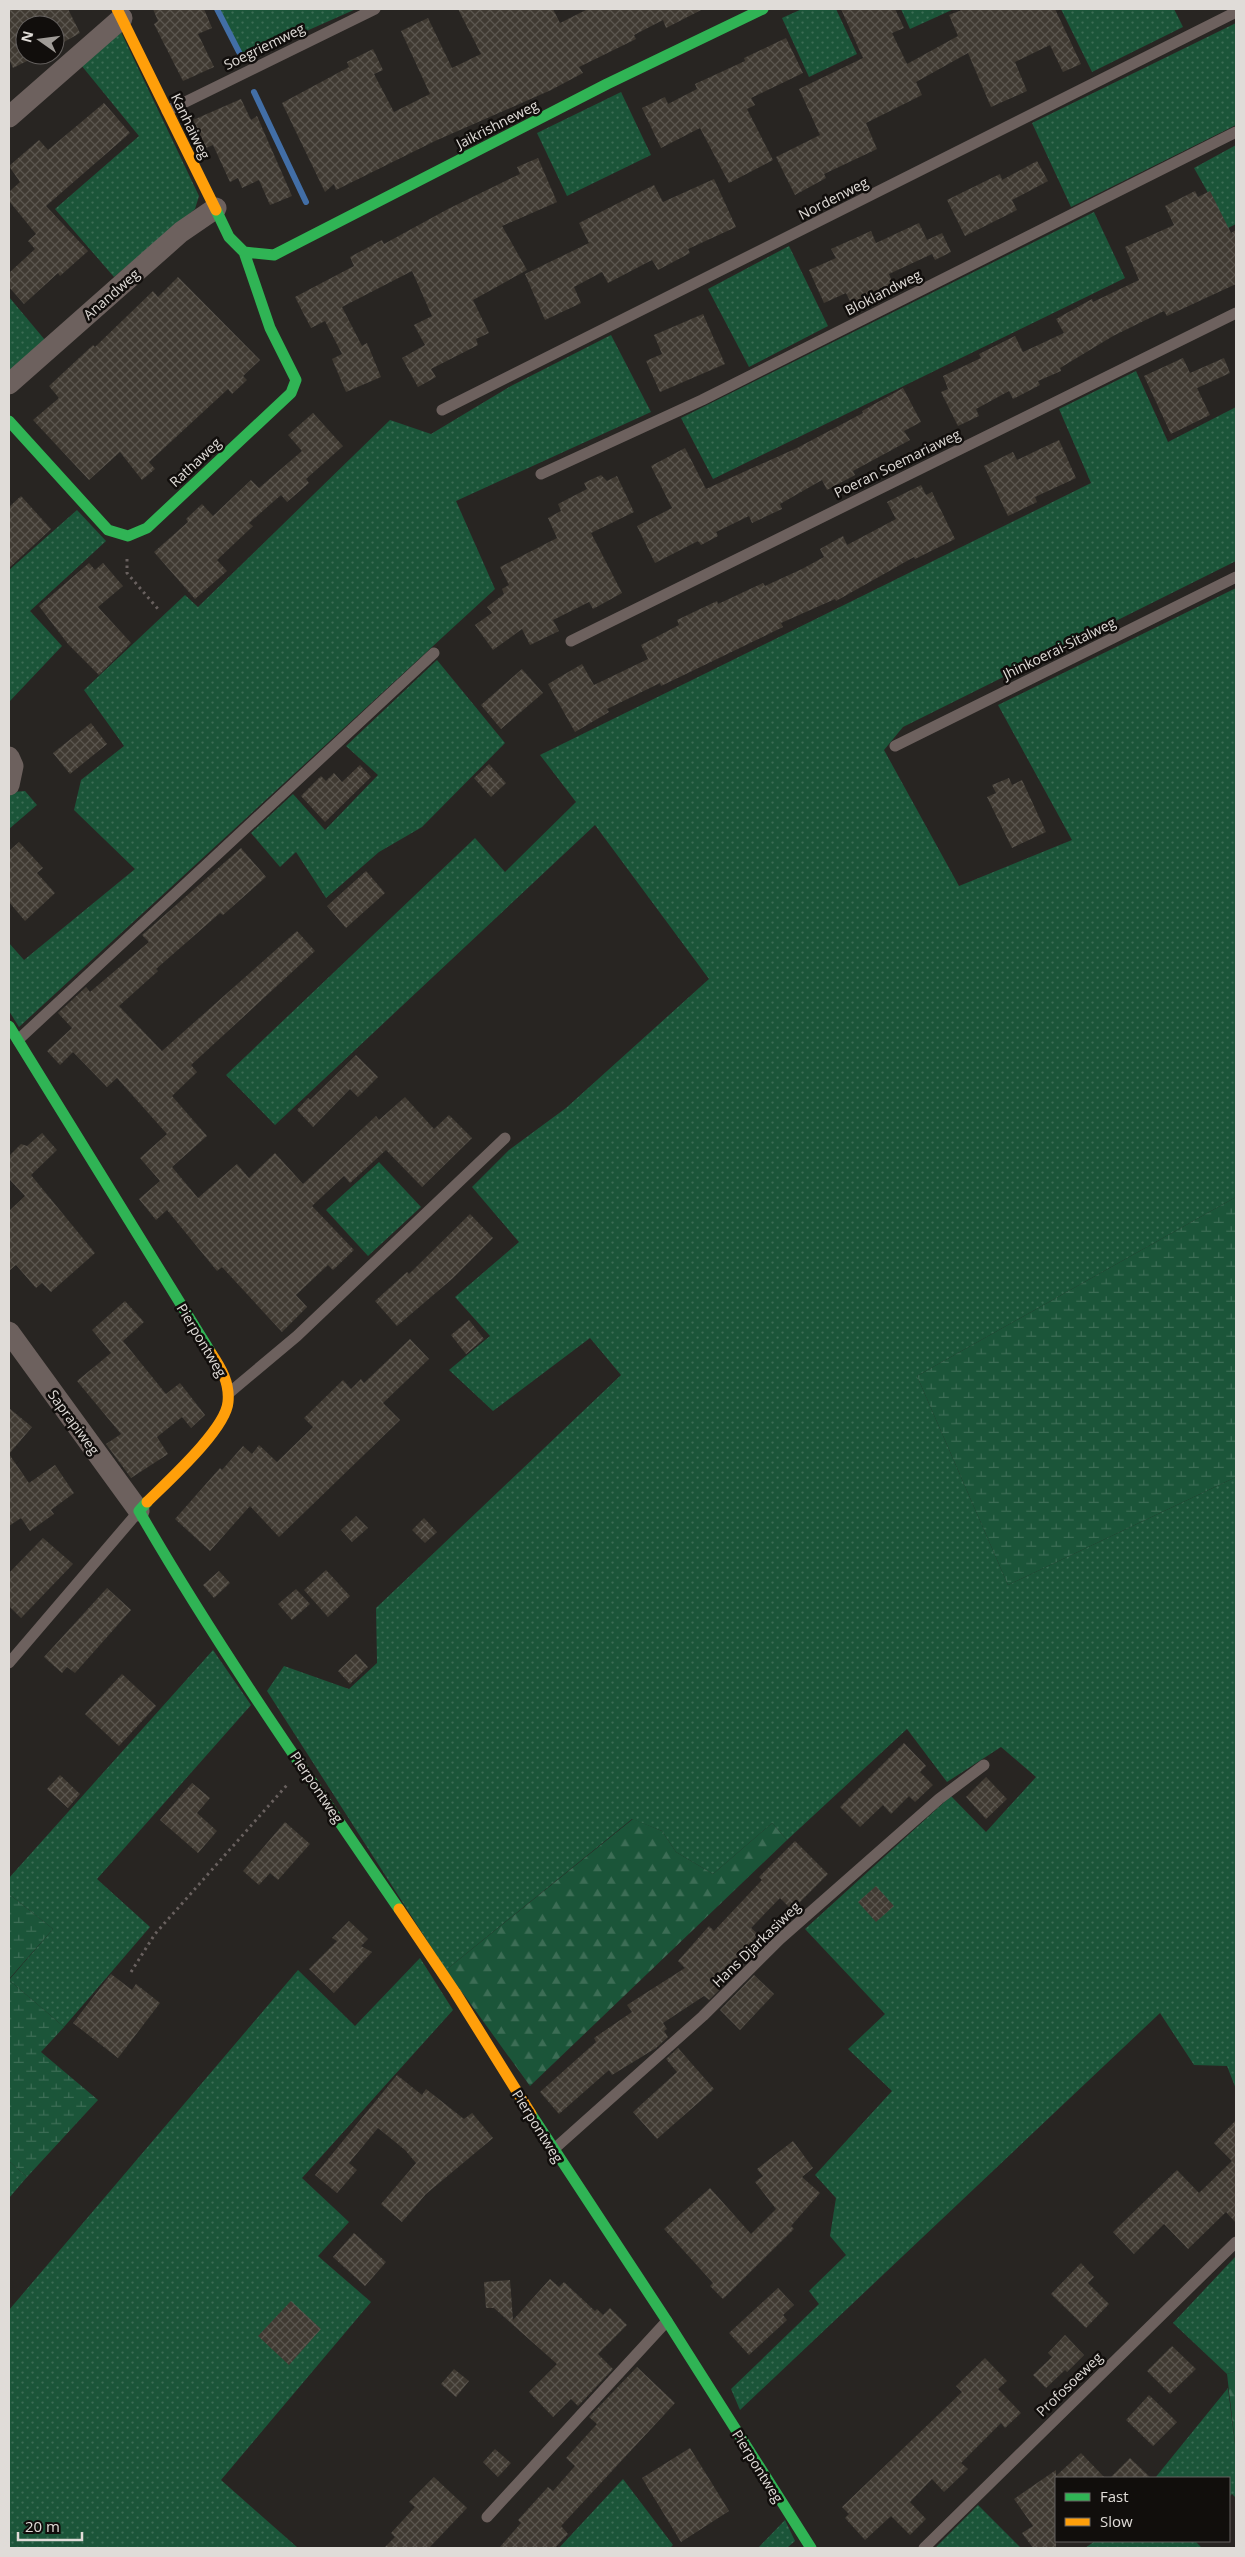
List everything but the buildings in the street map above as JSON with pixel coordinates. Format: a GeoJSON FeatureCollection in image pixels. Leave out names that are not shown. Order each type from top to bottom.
{"type":"FeatureCollection","features":[{"type":"Feature","properties":{"kind":"street","name":"Jaikrishneweg"},"geometry":{"type":"LineString","coordinates":[[244,252],[274,255],[607,84],[763,9]]}},
{"type":"Feature","properties":{"kind":"street","name":"Kanhaiweg"},"geometry":{"type":"LineString","coordinates":[[120,13],[229,237],[244,252]]}},
{"type":"Feature","properties":{"kind":"street"},"geometry":{"type":"LineString","coordinates":[[9,117],[120,13]]}},
{"type":"Feature","properties":{"kind":"street","name":"Anandweg"},"geometry":{"type":"LineString","coordinates":[[9,384],[181,232],[216,208]]}},
{"type":"Feature","properties":{"kind":"street","name":"Rathaweg"},"geometry":{"type":"LineString","coordinates":[[128,536],[147,528],[291,393],[296,380],[270,328],[244,252]]}},
{"type":"Feature","properties":{"kind":"street"},"geometry":{"type":"LineString","coordinates":[[9,421],[108,530],[128,536]]}},
{"type":"Feature","properties":{"kind":"street"},"geometry":{"type":"LineString","coordinates":[[9,757],[13,766],[9,785]]}},
{"type":"Feature","properties":{"kind":"street","name":"Pierpontweg"},"geometry":{"type":"LineString","coordinates":[[9,1026],[225,1375],[229,1393],[227,1409],[216,1428],[139,1511],[165,1556],[307,1774],[455,1992],[553,2150],[667,2321],[811,2548]]}},
{"type":"Feature","properties":{"kind":"street","name":"Saprapiweg"},"geometry":{"type":"LineString","coordinates":[[9,1332],[139,1511]]}},
{"type":"Feature","properties":{"kind":"lane","name":"Soegriemweg"},"geometry":{"type":"LineString","coordinates":[[167,110],[375,9]]}},
{"type":"Feature","properties":{"kind":"lane","name":"Nordenweg"},"geometry":{"type":"LineString","coordinates":[[442,410],[1236,12]]}},
{"type":"Feature","properties":{"kind":"lane","name":"Bloklandweg"},"geometry":{"type":"LineString","coordinates":[[541,474],[702,400],[1236,132]]}},
{"type":"Feature","properties":{"kind":"lane","name":"Poeran Soemariaweg"},"geometry":{"type":"LineString","coordinates":[[571,641],[1236,313]]}},
{"type":"Feature","properties":{"kind":"lane","name":"Jhinkoerai-Sitalweg"},"geometry":{"type":"LineString","coordinates":[[895,746],[1236,577]]}},
{"type":"Feature","properties":{"kind":"lane"},"geometry":{"type":"LineString","coordinates":[[18,1040],[434,653]]}},
{"type":"Feature","properties":{"kind":"lane"},"geometry":{"type":"LineString","coordinates":[[229,1393],[297,1336],[505,1138]]}},
{"type":"Feature","properties":{"kind":"lane"},"geometry":{"type":"LineString","coordinates":[[9,1663],[139,1511]]}},
{"type":"Feature","properties":{"kind":"lane","name":"Hans Djarkasiweg"},"geometry":{"type":"LineString","coordinates":[[553,2150],[703,2016],[780,1939],[939,1799],[984,1765]]}},
{"type":"Feature","properties":{"kind":"lane","name":"Profosoeweg"},"geometry":{"type":"LineString","coordinates":[[924,2548],[1236,2242]]}},
{"type":"Feature","properties":{"kind":"lane"},"geometry":{"type":"LineString","coordinates":[[487,2518],[667,2321]]}},
{"type":"Feature","properties":{"kind":"path"},"geometry":{"type":"LineString","coordinates":[[128,536],[127,573],[158,609]]}},
{"type":"Feature","properties":{"kind":"path"},"geometry":{"type":"LineString","coordinates":[[131,1972],[155,1934],[283,1787],[307,1774]]}},
{"type":"Feature","properties":{"kind":"green space"},"geometry":{"type":"Polygon","coordinates":[[[217,9],[356,9],[241,60],[217,9]]]}},
{"type":"Feature","properties":{"kind":"green space"},"geometry":{"type":"Polygon","coordinates":[[[802,9],[836,9],[857,54],[809,77],[782,18],[802,9]]]}},
{"type":"Feature","properties":{"kind":"green space"},"geometry":{"type":"Polygon","coordinates":[[[901,9],[954,9],[910,29],[901,9]]]}},
{"type":"Feature","properties":{"kind":"green space"},"geometry":{"type":"Polygon","coordinates":[[[1061,9],[1174,9],[1183,27],[1092,72],[1061,9]]]}},
{"type":"Feature","properties":{"kind":"green space"},"geometry":{"type":"Polygon","coordinates":[[[1236,23],[1236,125],[1071,207],[1032,123],[1236,23]]]}},
{"type":"Feature","properties":{"kind":"green space"},"geometry":{"type":"Polygon","coordinates":[[[121,32],[199,196],[195,209],[114,277],[55,209],[139,136],[81,65],[121,32]]]}},
{"type":"Feature","properties":{"kind":"green space"},"geometry":{"type":"Polygon","coordinates":[[[621,92],[651,155],[567,196],[537,133],[621,92]]]}},
{"type":"Feature","properties":{"kind":"green space"},"geometry":{"type":"Polygon","coordinates":[[[1236,145],[1236,224],[1228,228],[1194,168],[1236,145]]]}},
{"type":"Feature","properties":{"kind":"green space"},"geometry":{"type":"Polygon","coordinates":[[[1094,212],[1125,278],[713,479],[681,418],[1094,212]]]}},
{"type":"Feature","properties":{"kind":"green space"},"geometry":{"type":"Polygon","coordinates":[[[789,246],[828,326],[749,367],[708,289],[789,246]]]}},
{"type":"Feature","properties":{"kind":"green space"},"geometry":{"type":"Polygon","coordinates":[[[9,297],[45,340],[9,371],[9,297]]]}},
{"type":"Feature","properties":{"kind":"green space"},"geometry":{"type":"Polygon","coordinates":[[[611,335],[651,412],[456,501],[495,589],[19,1027],[9,1011],[9,943],[24,960],[135,869],[74,810],[81,780],[124,746],[84,690],[185,595],[198,607],[390,420],[431,434],[511,386],[611,335]]]}},
{"type":"Feature","properties":{"kind":"green space"},"geometry":{"type":"Polygon","coordinates":[[[1136,371],[1168,442],[1236,407],[1236,561],[903,727],[884,750],[959,886],[1072,840],[998,705],[1236,588],[1236,1197],[917,1376],[1008,1585],[1236,1477],[1236,2089],[1227,2066],[1194,2065],[1160,2013],[740,2410],[731,2389],[819,2304],[809,2291],[846,2255],[830,2236],[836,2198],[815,2175],[892,2091],[848,2049],[885,2014],[805,1929],[951,1796],[986,1832],[1036,1777],[1001,1747],[947,1782],[907,1729],[787,1840],[772,1823],[713,1874],[676,1852],[662,1831],[632,1819],[446,1970],[267,1691],[284,1666],[349,1689],[377,1663],[376,1608],[621,1375],[590,1338],[493,1411],[449,1370],[490,1336],[455,1297],[519,1242],[472,1187],[509,1150],[566,1108],[709,979],[595,825],[275,1125],[226,1075],[475,838],[505,872],[576,802],[540,755],[1091,483],[1059,409],[1136,371]]]}},
{"type":"Feature","properties":{"kind":"green space"},"geometry":{"type":"Polygon","coordinates":[[[77,510],[106,541],[30,611],[62,646],[9,702],[9,570],[77,510]]]}},
{"type":"Feature","properties":{"kind":"green space"},"geometry":{"type":"Polygon","coordinates":[[[437,660],[505,743],[422,827],[379,852],[326,898],[296,852],[280,867],[251,833],[293,794],[325,830],[378,775],[346,746],[437,660]]]}},
{"type":"Feature","properties":{"kind":"green space"},"geometry":{"type":"Polygon","coordinates":[[[25,791],[37,805],[9,829],[9,797],[13,792],[25,791]]]}},
{"type":"Feature","properties":{"kind":"green space"},"geometry":{"type":"Polygon","coordinates":[[[379,1162],[421,1207],[368,1256],[326,1210],[379,1162]]]}},
{"type":"Feature","properties":{"kind":"green space"},"geometry":{"type":"Polygon","coordinates":[[[1236,1197],[1236,1477],[1008,1585],[917,1376],[1236,1197]]]}},
{"type":"Feature","properties":{"kind":"green space"},"geometry":{"type":"Polygon","coordinates":[[[213,1650],[251,1705],[97,1879],[150,1927],[64,2027],[9,1980],[53,1929],[9,1894],[9,1878],[213,1650]]]}},
{"type":"Feature","properties":{"kind":"green space"},"geometry":{"type":"Polygon","coordinates":[[[633,1819],[662,1831],[676,1852],[713,1874],[772,1823],[787,1840],[530,2086],[446,1970],[633,1819]]]}},
{"type":"Feature","properties":{"kind":"green space"},"geometry":{"type":"Polygon","coordinates":[[[9,1894],[53,1929],[9,1979],[9,1894]]]}},
{"type":"Feature","properties":{"kind":"green space"},"geometry":{"type":"Polygon","coordinates":[[[420,1958],[453,2010],[302,2178],[349,2222],[318,2256],[371,2302],[221,2480],[298,2548],[9,2548],[9,2310],[298,1970],[355,2026],[420,1958]]]}},
{"type":"Feature","properties":{"kind":"green space"},"geometry":{"type":"Polygon","coordinates":[[[9,1980],[64,2027],[41,2052],[98,2100],[27,2177],[9,2161],[9,1980]]]}},
{"type":"Feature","properties":{"kind":"green space"},"geometry":{"type":"Polygon","coordinates":[[[9,2161],[27,2177],[9,2198],[9,2161]]]}},
{"type":"Feature","properties":{"kind":"green space"},"geometry":{"type":"Polygon","coordinates":[[[1236,2256],[1236,2371],[1227,2374],[1173,2323],[1236,2256]]]}},
{"type":"Feature","properties":{"kind":"green space"},"geometry":{"type":"Polygon","coordinates":[[[1236,2371],[1236,2452],[1227,2374],[1236,2371]]]}},
{"type":"Feature","properties":{"kind":"green space"},"geometry":{"type":"Polygon","coordinates":[[[1228,2388],[1236,2452],[1236,2498],[1232,2494],[1230,2496],[1230,2477],[1156,2477],[1228,2388]]]}},
{"type":"Feature","properties":{"kind":"green space"},"geometry":{"type":"Polygon","coordinates":[[[623,2479],[673,2545],[670,2548],[559,2548],[623,2479]]]}},
{"type":"Feature","properties":{"kind":"green space"},"geometry":{"type":"Polygon","coordinates":[[[978,2505],[1021,2548],[935,2548],[978,2505]]]}},
{"type":"Feature","properties":{"kind":"green space"},"geometry":{"type":"Polygon","coordinates":[[[785,2520],[795,2541],[787,2548],[758,2548],[785,2520]]]}},
{"type":"Feature","properties":{"kind":"green space"},"geometry":{"type":"Polygon","coordinates":[[[1094,2542],[1196,2542],[1202,2548],[1085,2548],[1094,2542]]]}},
{"type":"Feature","properties":{"kind":"waterway"},"geometry":{"type":"LineString","coordinates":[[217,9],[239,52]]}},
{"type":"Feature","properties":{"kind":"waterway"},"geometry":{"type":"LineString","coordinates":[[254,92],[306,202]]}},
{"type":"Feature","properties":{"kind":"traffic: fast"},"geometry":{"type":"LineString","coordinates":[[244,252],[274,255],[607,84],[763,9]]}},
{"type":"Feature","properties":{"kind":"traffic: fast"},"geometry":{"type":"LineString","coordinates":[[9,421],[108,530],[128,536],[147,528],[291,393],[296,380],[270,328],[244,252],[229,237],[216,210]]}},
{"type":"Feature","properties":{"kind":"traffic: fast"},"geometry":{"type":"LineString","coordinates":[[9,1026],[211,1353]]}},
{"type":"Feature","properties":{"kind":"traffic: fast"},"geometry":{"type":"LineString","coordinates":[[147,1502],[139,1511],[200,1613],[265,1713],[399,1909]]}},
{"type":"Feature","properties":{"kind":"traffic: fast"},"geometry":{"type":"LineString","coordinates":[[531,2114],[667,2321],[811,2548]]}},
{"type":"Feature","properties":{"kind":"traffic: slow"},"geometry":{"type":"LineString","coordinates":[[117,9],[216,210]]}},
{"type":"Feature","properties":{"kind":"traffic: slow"},"geometry":{"type":"LineString","coordinates":[[147,1502],[194,1455],[207,1440],[225,1413],[228,1402],[228,1388],[221,1370],[211,1353]]}},
{"type":"Feature","properties":{"kind":"traffic: slow"},"geometry":{"type":"LineString","coordinates":[[399,1909],[455,1992],[531,2114]]}}]}
